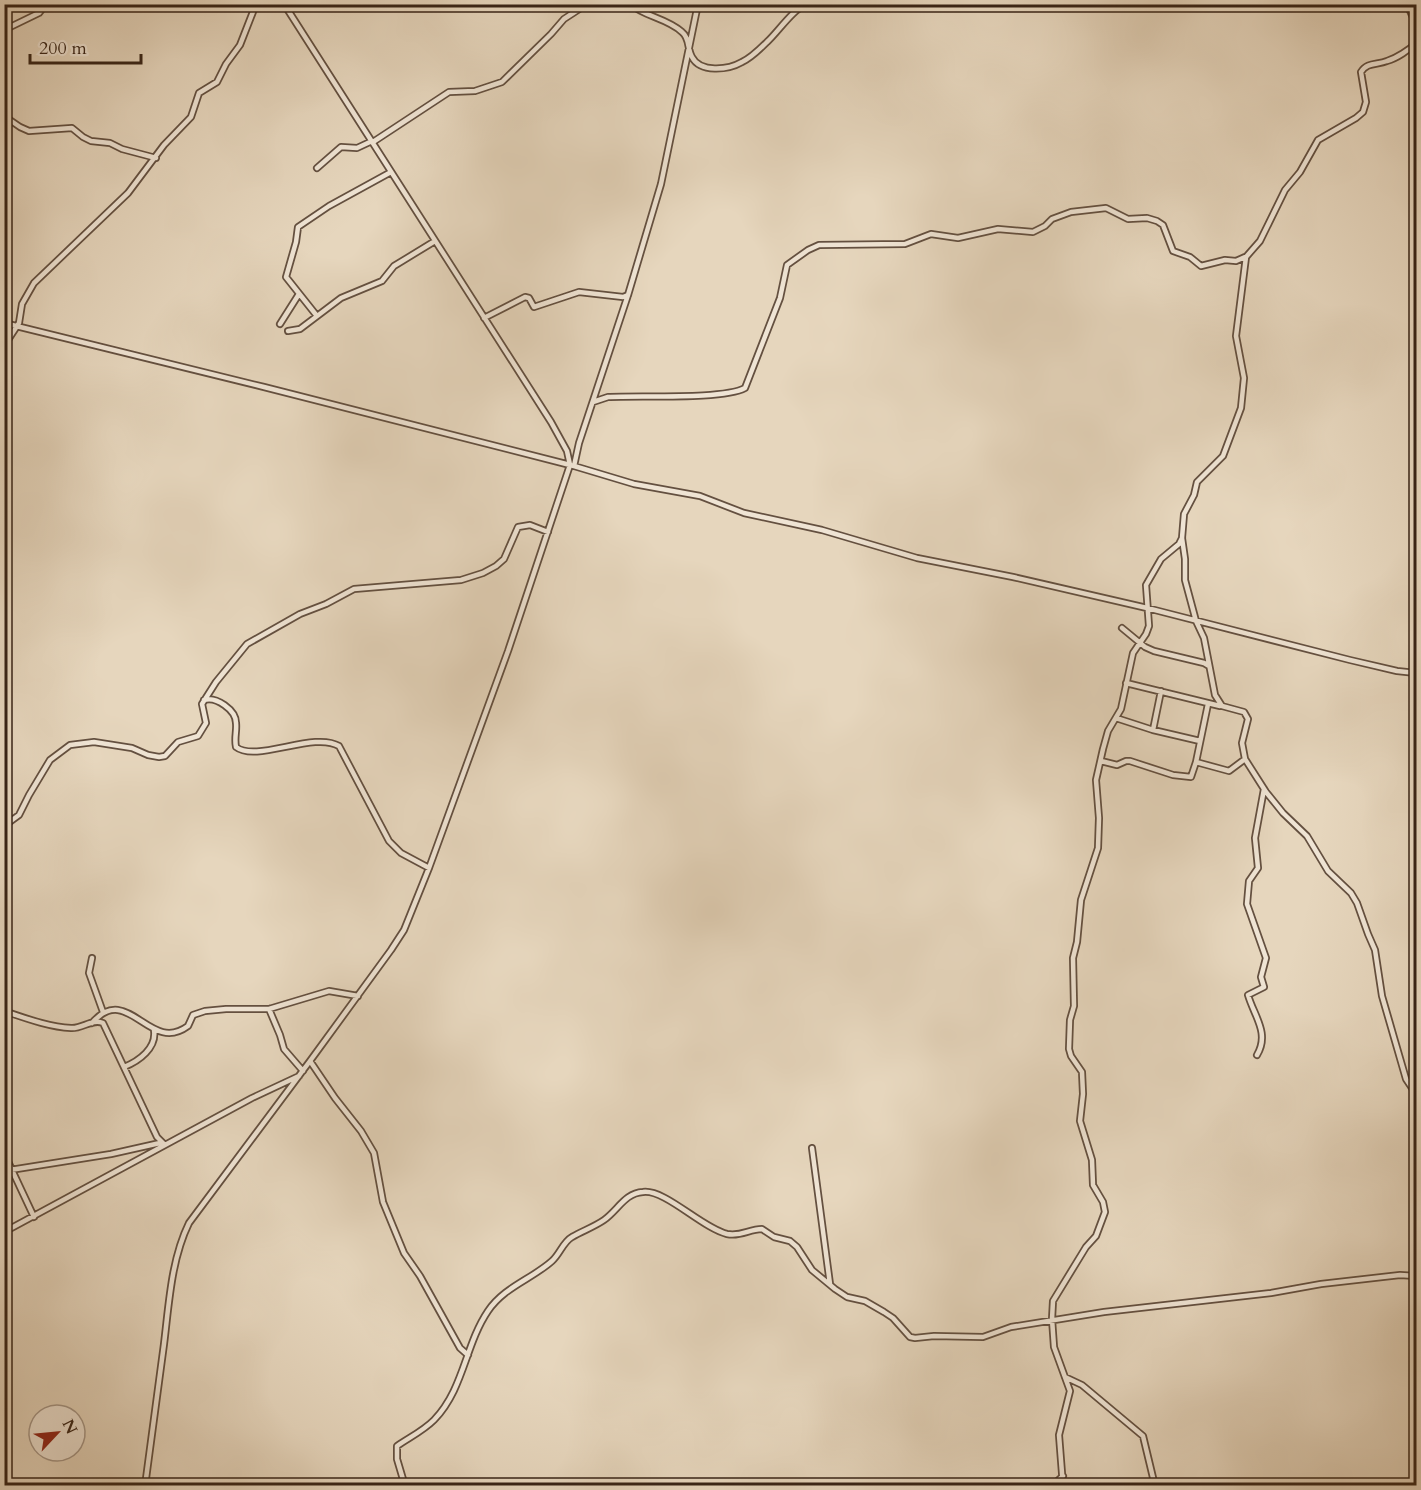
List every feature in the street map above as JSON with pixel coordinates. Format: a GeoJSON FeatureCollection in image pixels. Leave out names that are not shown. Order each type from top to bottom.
{"type":"FeatureCollection","features":[{"type":"Feature","properties":{"kind":"street"},"geometry":{"type":"LineString","coordinates":[[4,30],[39,14],[46,4]]}},
{"type":"Feature","properties":{"kind":"street"},"geometry":{"type":"LineString","coordinates":[[4,346],[20,321],[22,304],[38,278],[121,201],[164,145],[194,113],[195,101],[199,93],[217,82],[226,64],[240,45],[256,4]]}},
{"type":"Feature","properties":{"kind":"street"},"geometry":{"type":"LineString","coordinates":[[284,4],[560,438],[572,466]]}},
{"type":"Feature","properties":{"kind":"street"},"geometry":{"type":"LineString","coordinates":[[317,168],[341,147],[357,148],[372,142],[446,93],[476,91],[502,81],[551,34],[564,18],[587,4]]}},
{"type":"Feature","properties":{"kind":"street"},"geometry":{"type":"LineString","coordinates":[[630,4],[639,11],[658,17],[682,31],[696,64],[704,68],[738,64],[766,43],[798,9],[807,4]]}},
{"type":"Feature","properties":{"kind":"street"},"geometry":{"type":"LineString","coordinates":[[145,1485],[178,1250],[184,1235],[200,1209],[358,996],[404,930],[511,643],[628,295],[661,184],[698,4]]}},
{"type":"Feature","properties":{"kind":"street"},"geometry":{"type":"LineString","coordinates":[[828,4],[842,4]]}},
{"type":"Feature","properties":{"kind":"street"},"geometry":{"type":"LineString","coordinates":[[1407,4],[1416,24]]}},
{"type":"Feature","properties":{"kind":"street"},"geometry":{"type":"LineString","coordinates":[[593,402],[608,397],[735,392],[745,388],[780,298],[787,265],[819,245],[905,244],[931,234],[958,238],[998,229],[1033,232],[1052,219],[1071,212],[1106,208],[1128,219],[1147,218],[1158,221],[1163,225],[1173,251],[1190,257],[1201,266],[1225,260],[1236,261],[1246,257],[1260,241],[1285,190],[1300,172],[1318,140],[1363,112],[1366,102],[1362,69],[1368,65],[1387,61],[1415,45]]}},
{"type":"Feature","properties":{"kind":"street"},"geometry":{"type":"LineString","coordinates":[[4,116],[28,131],[72,128],[92,141],[110,143],[122,149],[156,158]]}},
{"type":"Feature","properties":{"kind":"street"},"geometry":{"type":"LineString","coordinates":[[317,316],[288,282],[286,275],[298,227],[392,172]]}},
{"type":"Feature","properties":{"kind":"street"},"geometry":{"type":"LineString","coordinates":[[288,331],[300,329],[346,294],[382,281],[394,266],[435,241]]}},
{"type":"Feature","properties":{"kind":"street"},"geometry":{"type":"LineString","coordinates":[[1222,706],[1215,695],[1204,638],[1196,621],[1185,580],[1182,538],[1185,509],[1194,495],[1197,482],[1223,456],[1241,408],[1244,378],[1236,336],[1246,257]]}},
{"type":"Feature","properties":{"kind":"street"},"geometry":{"type":"LineString","coordinates":[[484,318],[525,297],[529,298],[534,307],[579,292],[623,297],[628,295]]}},
{"type":"Feature","properties":{"kind":"street"},"geometry":{"type":"LineString","coordinates":[[280,324],[299,294]]}},
{"type":"Feature","properties":{"kind":"street"},"geometry":{"type":"LineString","coordinates":[[4,323],[264,387],[634,484],[700,496],[744,513],[822,530],[917,558],[954,564],[1147,608],[1350,660],[1416,673]]}},
{"type":"Feature","properties":{"kind":"street"},"geometry":{"type":"LineString","coordinates":[[4,826],[19,815],[46,765],[64,748],[77,743],[94,742],[132,748],[156,758],[162,757],[178,742],[195,737],[202,732],[206,723],[202,706],[204,700],[247,644],[304,612],[326,604],[354,589],[470,578],[501,562],[518,527],[530,525],[548,532]]}},
{"type":"Feature","properties":{"kind":"street"},"geometry":{"type":"LineString","coordinates":[[1063,1485],[1059,1436],[1070,1395],[1057,1357],[1052,1319],[1055,1296],[1086,1247],[1096,1236],[1105,1212],[1103,1202],[1093,1185],[1092,1160],[1080,1121],[1083,1076],[1071,1056],[1069,1040],[1070,1020],[1074,1006],[1072,973],[1080,900],[1098,848],[1100,818],[1096,780],[1108,731],[1121,709],[1131,660],[1149,626],[1146,594],[1148,582],[1161,559],[1179,544],[1182,538]]}},
{"type":"Feature","properties":{"kind":"street"},"geometry":{"type":"LineString","coordinates":[[1122,628],[1154,651],[1209,666]]}},
{"type":"Feature","properties":{"kind":"street"},"geometry":{"type":"LineString","coordinates":[[1126,683],[1244,711],[1248,725],[1242,743],[1245,759],[1264,789],[1283,813],[1307,836],[1328,871],[1351,893],[1357,903],[1375,950],[1382,996],[1406,1079],[1416,1094]]}},
{"type":"Feature","properties":{"kind":"street"},"geometry":{"type":"LineString","coordinates":[[1153,730],[1161,691]]}},
{"type":"Feature","properties":{"kind":"street"},"geometry":{"type":"LineString","coordinates":[[204,700],[211,698],[220,701],[235,717],[237,722],[234,742],[239,750],[257,751],[318,742],[332,742],[339,746],[389,841],[401,854],[429,868]]}},
{"type":"Feature","properties":{"kind":"street"},"geometry":{"type":"LineString","coordinates":[[1101,761],[1117,765],[1130,761],[1186,778],[1191,776],[1208,704]]}},
{"type":"Feature","properties":{"kind":"street"},"geometry":{"type":"LineString","coordinates":[[1116,718],[1153,730],[1200,741]]}},
{"type":"Feature","properties":{"kind":"street"},"geometry":{"type":"LineString","coordinates":[[1196,762],[1229,771],[1245,759]]}},
{"type":"Feature","properties":{"kind":"street"},"geometry":{"type":"LineString","coordinates":[[1257,1055],[1263,1044],[1263,1034],[1248,994],[1264,987],[1262,977],[1266,958],[1248,908],[1247,898],[1249,881],[1258,868],[1255,838],[1264,789]]}},
{"type":"Feature","properties":{"kind":"street"},"geometry":{"type":"LineString","coordinates":[[92,958],[89,973],[104,1011]]}},
{"type":"Feature","properties":{"kind":"street"},"geometry":{"type":"LineString","coordinates":[[92,1023],[104,1011],[111,1009],[122,1011],[154,1030],[173,1033],[185,1029],[193,1015],[200,1012],[236,1008],[269,1009],[323,992],[358,996]]}},
{"type":"Feature","properties":{"kind":"street"},"geometry":{"type":"LineString","coordinates":[[269,1009],[284,1049],[303,1071]]}},
{"type":"Feature","properties":{"kind":"street"},"geometry":{"type":"LineString","coordinates":[[4,1011],[69,1028],[82,1028],[98,1021],[103,1023],[163,1144]]}},
{"type":"Feature","properties":{"kind":"street"},"geometry":{"type":"LineString","coordinates":[[124,1067],[142,1058],[154,1038],[154,1030]]}},
{"type":"Feature","properties":{"kind":"street"},"geometry":{"type":"LineString","coordinates":[[154,1038],[164,1033]]}},
{"type":"Feature","properties":{"kind":"street"},"geometry":{"type":"LineString","coordinates":[[310,1061],[374,1153],[383,1202],[404,1253],[420,1276],[460,1348],[468,1355]]}},
{"type":"Feature","properties":{"kind":"street"},"geometry":{"type":"LineString","coordinates":[[4,1232],[163,1144],[298,1076]]}},
{"type":"Feature","properties":{"kind":"street"},"geometry":{"type":"LineString","coordinates":[[4,1171],[163,1144]]}},
{"type":"Feature","properties":{"kind":"street"},"geometry":{"type":"LineString","coordinates":[[812,1148],[830,1284]]}},
{"type":"Feature","properties":{"kind":"street"},"geometry":{"type":"LineString","coordinates":[[4,1153],[34,1217]]}},
{"type":"Feature","properties":{"kind":"street"},"geometry":{"type":"LineString","coordinates":[[405,1485],[396,1448],[421,1432],[446,1406],[460,1380],[481,1323],[498,1298],[551,1262],[570,1237],[603,1221],[621,1206],[625,1198],[643,1192],[656,1193],[718,1231],[737,1236],[762,1229],[774,1237],[790,1241],[797,1247],[812,1270],[830,1284],[847,1297],[865,1301],[884,1312],[893,1318],[910,1337],[915,1338],[983,1337],[1011,1327],[1052,1319],[1400,1275],[1416,1276]]}},
{"type":"Feature","properties":{"kind":"street"},"geometry":{"type":"LineString","coordinates":[[1065,1377],[1082,1385],[1143,1436],[1155,1485]]}},
{"type":"Feature","properties":{"kind":"street"},"geometry":{"type":"LineString","coordinates":[[1052,1485],[1063,1476]]}},
{"type":"Feature","properties":{"kind":"street"},"geometry":{"type":"LineString","coordinates":[[1190,1485],[1203,1485]]}}]}
